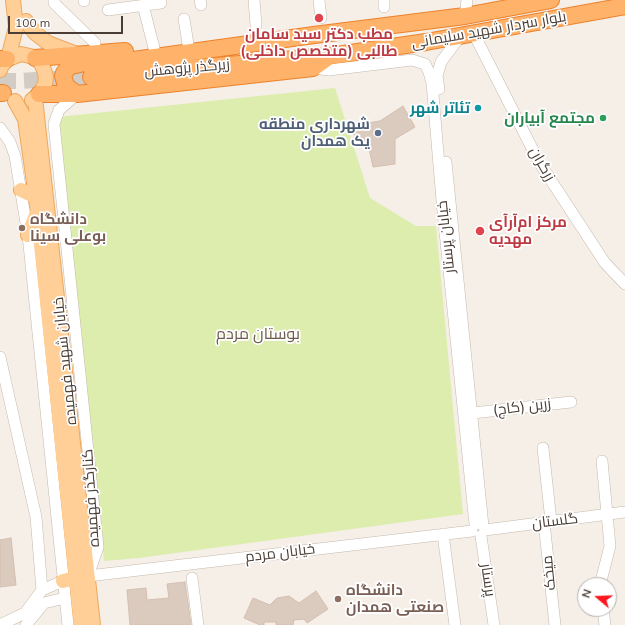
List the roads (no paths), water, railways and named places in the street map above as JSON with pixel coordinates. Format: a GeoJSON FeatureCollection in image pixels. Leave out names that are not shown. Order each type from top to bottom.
{"type":"FeatureCollection","features":[{"type":"Feature","properties":{"kind":"highway","name":"بلوار سردار شهید سلیمانی"},"geometry":{"type":"LineString","coordinates":[[314,35],[465,16],[551,0]]}},
{"type":"Feature","properties":{"kind":"highway","name":"بلوار سردار شهید سلیمانی"},"geometry":{"type":"LineString","coordinates":[[330,56],[468,35],[625,6]]}},
{"type":"Feature","properties":{"kind":"highway"},"geometry":{"type":"LineString","coordinates":[[78,94],[69,89],[64,82],[62,76],[68,68],[146,49],[255,36],[314,35]]}},
{"type":"Feature","properties":{"kind":"highway","name":"زیرگذر پژوهش"},"geometry":{"type":"LineString","coordinates":[[88,66],[314,35]]}},
{"type":"Feature","properties":{"kind":"highway"},"geometry":{"type":"LineString","coordinates":[[34,58],[88,66],[146,49]]}},
{"type":"Feature","properties":{"kind":"highway"},"geometry":{"type":"LineString","coordinates":[[37,96],[78,94],[313,68],[330,56]]}},
{"type":"Feature","properties":{"kind":"highway","name":"زیرگذر پژوهش"},"geometry":{"type":"LineString","coordinates":[[88,66],[330,56]]}},
{"type":"Feature","properties":{"kind":"main road"},"geometry":{"type":"LineString","coordinates":[[4,62],[16,27],[14,0]]}},
{"type":"Feature","properties":{"kind":"main road"},"geometry":{"type":"LineString","coordinates":[[23,0],[34,58]]}},
{"type":"Feature","properties":{"kind":"main road"},"geometry":{"type":"LineString","coordinates":[[26,21],[35,33],[48,43],[88,66]]}},
{"type":"Feature","properties":{"kind":"main road"},"geometry":{"type":"LineString","coordinates":[[4,62],[21,54],[34,58],[40,63],[46,77],[45,84],[37,96],[29,101],[5,93]]}},
{"type":"Feature","properties":{"kind":"main road","name":"خیابان شهید فهمیده"},"geometry":{"type":"LineString","coordinates":[[5,93],[25,119],[36,197],[80,578],[94,625]]}},
{"type":"Feature","properties":{"kind":"main road","name":"خیابان شهید فهمیده"},"geometry":{"type":"LineString","coordinates":[[37,96],[80,578],[81,625]]}},
{"type":"Feature","properties":{"kind":"main road"},"geometry":{"type":"LineString","coordinates":[[21,190],[36,197]]}},
{"type":"Feature","properties":{"kind":"main road"},"geometry":{"type":"LineString","coordinates":[[28,235],[37,213]]}},
{"type":"Feature","properties":{"kind":"street"},"geometry":{"type":"LineString","coordinates":[[54,0],[54,3],[95,43]]}},
{"type":"Feature","properties":{"kind":"street"},"geometry":{"type":"LineString","coordinates":[[254,0],[256,25]]}},
{"type":"Feature","properties":{"kind":"street"},"geometry":{"type":"LineString","coordinates":[[319,0],[321,18]]}},
{"type":"Feature","properties":{"kind":"street"},"geometry":{"type":"LineString","coordinates":[[465,16],[467,0]]}},
{"type":"Feature","properties":{"kind":"street"},"geometry":{"type":"LineString","coordinates":[[108,10],[161,3]]}},
{"type":"Feature","properties":{"kind":"street"},"geometry":{"type":"LineString","coordinates":[[143,5],[146,49]]}},
{"type":"Feature","properties":{"kind":"street"},"geometry":{"type":"LineString","coordinates":[[184,19],[188,44]]}},
{"type":"Feature","properties":{"kind":"street","name":"زرگران"},"geometry":{"type":"LineString","coordinates":[[468,35],[540,162],[605,263],[625,284]]}},
{"type":"Feature","properties":{"kind":"street","name":"خیابان پرستار"},"geometry":{"type":"LineString","coordinates":[[468,35],[441,62],[437,76],[473,413],[479,529]]}},
{"type":"Feature","properties":{"kind":"street","name":"خیابان پرستار"},"geometry":{"type":"LineString","coordinates":[[313,68],[329,70],[412,60],[425,64],[429,72],[432,84],[443,212],[479,529]]}},
{"type":"Feature","properties":{"kind":"street","name":"کنارگذر فهمیده"},"geometry":{"type":"LineString","coordinates":[[68,625],[65,598],[80,578],[98,547],[54,124],[58,110],[78,94]]}},
{"type":"Feature","properties":{"kind":"street","name":"کنارگذر فهمیده"},"geometry":{"type":"LineString","coordinates":[[0,128],[10,142],[15,156],[80,578]]}},
{"type":"Feature","properties":{"kind":"street"},"geometry":{"type":"LineString","coordinates":[[0,357],[36,517],[42,590],[25,614],[2,624]]}},
{"type":"Feature","properties":{"kind":"street","name":"زرین (کاج)"},"geometry":{"type":"LineString","coordinates":[[473,413],[572,402]]}},
{"type":"Feature","properties":{"kind":"street","name":"میخک"},"geometry":{"type":"LineString","coordinates":[[543,448],[555,625]]}},
{"type":"Feature","properties":{"kind":"street"},"geometry":{"type":"LineString","coordinates":[[602,461],[610,546],[602,577]]}},
{"type":"Feature","properties":{"kind":"street","name":"گلستان"},"geometry":{"type":"LineString","coordinates":[[479,529],[625,512]]}},
{"type":"Feature","properties":{"kind":"street","name":"خیابان مردم"},"geometry":{"type":"LineString","coordinates":[[42,590],[80,578],[479,529]]}},
{"type":"Feature","properties":{"kind":"street","name":"پرستار"},"geometry":{"type":"LineString","coordinates":[[479,529],[494,625]]}},
{"type":"Feature","properties":{"kind":"street"},"geometry":{"type":"LineString","coordinates":[[443,534],[455,625]]}},
{"type":"Feature","properties":{"kind":"street"},"geometry":{"type":"LineString","coordinates":[[80,578],[99,625]]}},
{"type":"Feature","properties":{"kind":"street"},"geometry":{"type":"LineString","coordinates":[[192,578],[198,625]]}},
{"type":"Feature","properties":{"kind":"street"},"geometry":{"type":"LineString","coordinates":[[26,625],[44,603],[65,598]]}},
{"type":"Feature","properties":{"kind":"tunnel"},"geometry":{"type":"LineString","coordinates":[[0,81],[91,77]]}},
{"type":"Feature","properties":{"kind":"place","name":"مطب دکتر سید سامان طالبی (متخصص داخلی)"},"geometry":{"type":"Point","coordinates":[319,18]}},
{"type":"Feature","properties":{"kind":"place","name":"تئاتر شهر"},"geometry":{"type":"Point","coordinates":[478,108]}},
{"type":"Feature","properties":{"kind":"place","name":"مجتمع آبیاران"},"geometry":{"type":"Point","coordinates":[603,118]}},
{"type":"Feature","properties":{"kind":"place","name":"شهرداری منطقه یک همدان"},"geometry":{"type":"Point","coordinates":[378,133]}},
{"type":"Feature","properties":{"kind":"place","name":"دانشگاه بوعلی سینا"},"geometry":{"type":"Point","coordinates":[22,228]}},
{"type":"Feature","properties":{"kind":"place","name":"مرکز ام‌آر‌آی مهدیه"},"geometry":{"type":"Point","coordinates":[480,231]}},
{"type":"Feature","properties":{"kind":"place","name":"دانشگاه صنعتی همدان"},"geometry":{"type":"Point","coordinates":[338,599]}},
{"type":"Feature","properties":{"kind":"district","name":"بوستان مردم"},"geometry":{"type":"Point","coordinates":[258,334]}}]}
